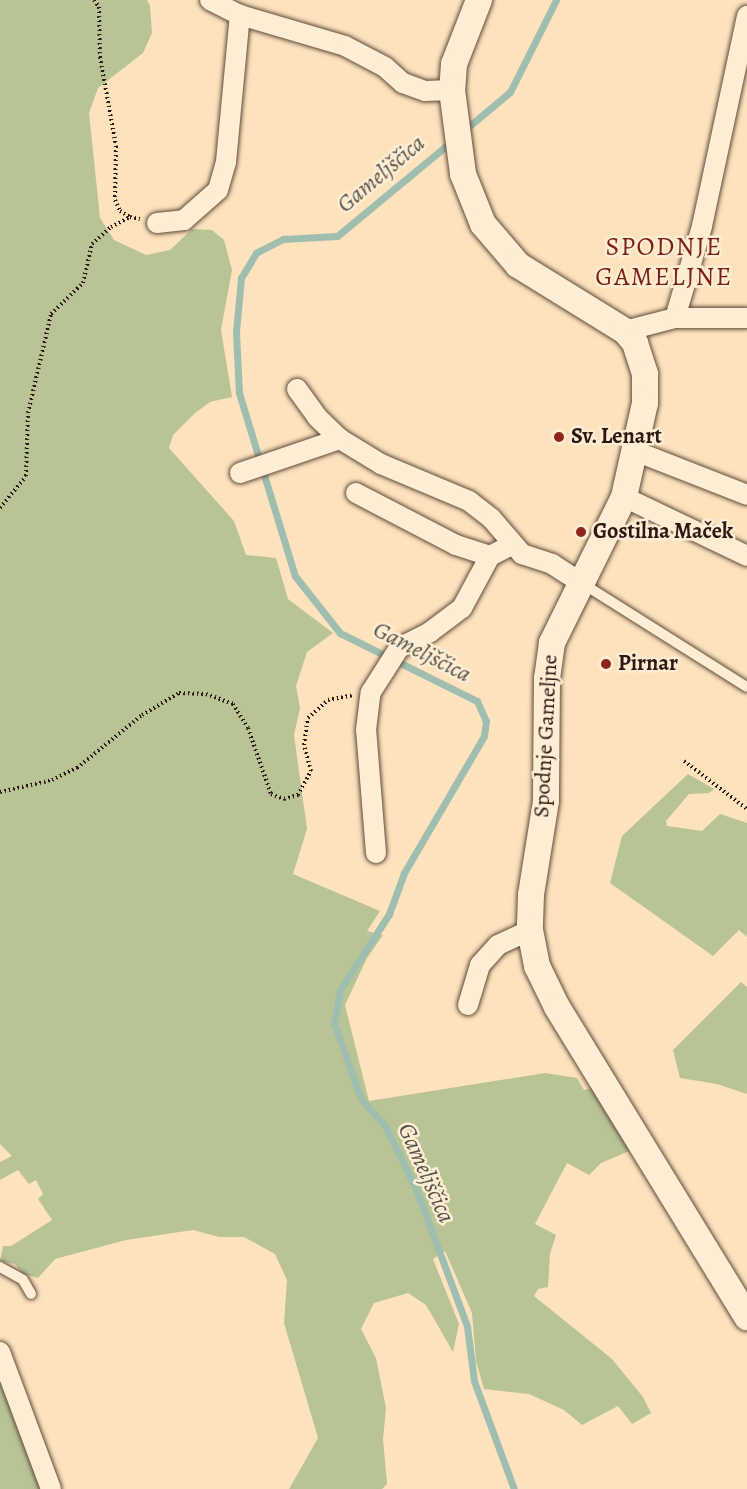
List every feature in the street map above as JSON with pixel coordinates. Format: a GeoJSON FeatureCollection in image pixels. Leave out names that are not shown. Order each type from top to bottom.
{"type":"FeatureCollection","features":[{"type":"Feature","properties":{"kind":"street"},"geometry":{"type":"LineString","coordinates":[[210,0],[240,15],[335,42],[385,67],[403,83],[453,101]]}},
{"type":"Feature","properties":{"kind":"street","name":"Spodnje Gameljne"},"geometry":{"type":"LineString","coordinates":[[479,0],[454,64],[453,101],[463,174],[483,224],[498,246],[539,280],[598,311],[625,331],[635,343],[645,374],[645,403],[624,497],[580,582],[552,643],[547,678],[546,801],[531,895],[530,930],[546,989],[747,1317]]}},
{"type":"Feature","properties":{"kind":"street"},"geometry":{"type":"LineString","coordinates":[[157,223],[184,220],[218,190],[226,162],[240,15]]}},
{"type":"Feature","properties":{"kind":"street"},"geometry":{"type":"LineString","coordinates":[[675,318],[702,226],[747,16]]}},
{"type":"Feature","properties":{"kind":"street"},"geometry":{"type":"LineString","coordinates":[[625,331],[675,318],[747,318]]}},
{"type":"Feature","properties":{"kind":"street"},"geometry":{"type":"LineString","coordinates":[[297,389],[317,417],[340,440],[391,469],[469,501],[491,518],[522,554],[552,564],[580,582]]}},
{"type":"Feature","properties":{"kind":"street"},"geometry":{"type":"LineString","coordinates":[[245,471],[340,440]]}},
{"type":"Feature","properties":{"kind":"street"},"geometry":{"type":"LineString","coordinates":[[635,451],[747,495]]}},
{"type":"Feature","properties":{"kind":"street"},"geometry":{"type":"LineString","coordinates":[[356,493],[456,545],[490,556]]}},
{"type":"Feature","properties":{"kind":"street"},"geometry":{"type":"LineString","coordinates":[[624,497],[747,556]]}},
{"type":"Feature","properties":{"kind":"street"},"geometry":{"type":"LineString","coordinates":[[376,853],[366,730],[371,692],[399,648],[430,632],[462,608],[476,589],[490,556],[512,545]]}},
{"type":"Feature","properties":{"kind":"street"},"geometry":{"type":"LineString","coordinates":[[468,1005],[480,965],[498,945],[530,930]]}},
{"type":"Feature","properties":{"kind":"street"},"geometry":{"type":"LineString","coordinates":[[0,1352],[51,1489]]}},
{"type":"Feature","properties":{"kind":"lane"},"geometry":{"type":"LineString","coordinates":[[580,582],[747,687]]}},
{"type":"Feature","properties":{"kind":"lane"},"geometry":{"type":"LineString","coordinates":[[0,1267],[23,1280],[31,1294]]}},
{"type":"Feature","properties":{"kind":"path"},"geometry":{"type":"LineString","coordinates":[[94,0],[99,7],[100,57],[116,146],[115,200],[120,211],[130,217],[157,223]]}},
{"type":"Feature","properties":{"kind":"path"},"geometry":{"type":"LineString","coordinates":[[0,508],[26,476],[28,413],[51,314],[83,283],[92,244],[111,227],[130,217]]}},
{"type":"Feature","properties":{"kind":"path"},"geometry":{"type":"LineString","coordinates":[[0,792],[52,780],[77,768],[142,715],[179,693],[206,694],[233,704],[248,728],[271,794],[284,799],[298,795],[310,771],[304,745],[308,718],[328,700],[371,692]]}},
{"type":"Feature","properties":{"kind":"path"},"geometry":{"type":"LineString","coordinates":[[684,761],[747,809]]}},
{"type":"Feature","properties":{"kind":"green space"},"geometry":{"type":"Polygon","coordinates":[[[0,0],[147,0],[150,6],[152,33],[143,53],[98,88],[89,113],[100,218],[114,240],[146,255],[170,250],[192,229],[212,230],[224,240],[232,270],[221,330],[232,397],[210,402],[195,413],[173,435],[169,448],[234,521],[246,555],[276,558],[288,599],[333,633],[307,652],[296,686],[300,708],[294,735],[307,829],[293,874],[380,911],[367,931],[383,935],[367,958],[345,1005],[369,1101],[545,1073],[577,1078],[584,1090],[596,1087],[632,1150],[601,1163],[589,1175],[567,1163],[535,1224],[556,1235],[550,1254],[548,1287],[538,1289],[534,1296],[612,1359],[643,1397],[651,1413],[632,1424],[618,1406],[582,1425],[564,1410],[529,1394],[484,1389],[476,1361],[472,1313],[445,1251],[433,1259],[459,1324],[453,1352],[426,1305],[408,1293],[374,1303],[361,1329],[376,1358],[386,1408],[383,1439],[387,1484],[382,1489],[289,1489],[318,1438],[284,1323],[287,1280],[275,1254],[244,1237],[219,1237],[193,1230],[126,1240],[55,1259],[38,1278],[23,1274],[15,1264],[0,1261],[3,1246],[11,1246],[52,1220],[38,1199],[43,1194],[36,1180],[29,1184],[18,1170],[0,1180],[0,1162],[12,1156],[0,1144],[0,0]]]}},
{"type":"Feature","properties":{"kind":"green space"},"geometry":{"type":"Polygon","coordinates":[[[688,774],[714,789],[709,793],[689,794],[666,821],[667,826],[702,831],[720,814],[747,823],[747,937],[739,930],[713,956],[610,883],[622,836],[688,774]]]}},
{"type":"Feature","properties":{"kind":"green space"},"geometry":{"type":"Polygon","coordinates":[[[741,982],[747,987],[747,1094],[717,1084],[680,1078],[673,1050],[741,982]]]}},
{"type":"Feature","properties":{"kind":"green space"},"geometry":{"type":"Polygon","coordinates":[[[0,1369],[44,1489],[0,1489],[0,1369]]]}},
{"type":"Feature","properties":{"kind":"waterway","name":"Gameljščica"},"geometry":{"type":"LineString","coordinates":[[462,132],[510,92],[556,0]]}},
{"type":"Feature","properties":{"kind":"waterway","name":"Gameljščica"},"geometry":{"type":"LineString","coordinates":[[452,141],[337,236],[283,239],[256,253],[241,278],[236,332],[239,393],[295,576],[340,633],[477,701],[486,721],[484,736],[404,873],[389,914],[340,990],[334,1023],[361,1099],[385,1126],[416,1189],[467,1326],[474,1381],[514,1489]]}},
{"type":"Feature","properties":{"kind":"place","name":"Sv. Lenart"},"geometry":{"type":"Point","coordinates":[559,437]}},
{"type":"Feature","properties":{"kind":"place","name":"Gostilna Maček"},"geometry":{"type":"Point","coordinates":[581,532]}},
{"type":"Feature","properties":{"kind":"place","name":"Pirnar"},"geometry":{"type":"Point","coordinates":[606,664]}},
{"type":"Feature","properties":{"kind":"district","name":"SPODNJE GAMELJNE"},"geometry":{"type":"Point","coordinates":[664,262]}}]}
